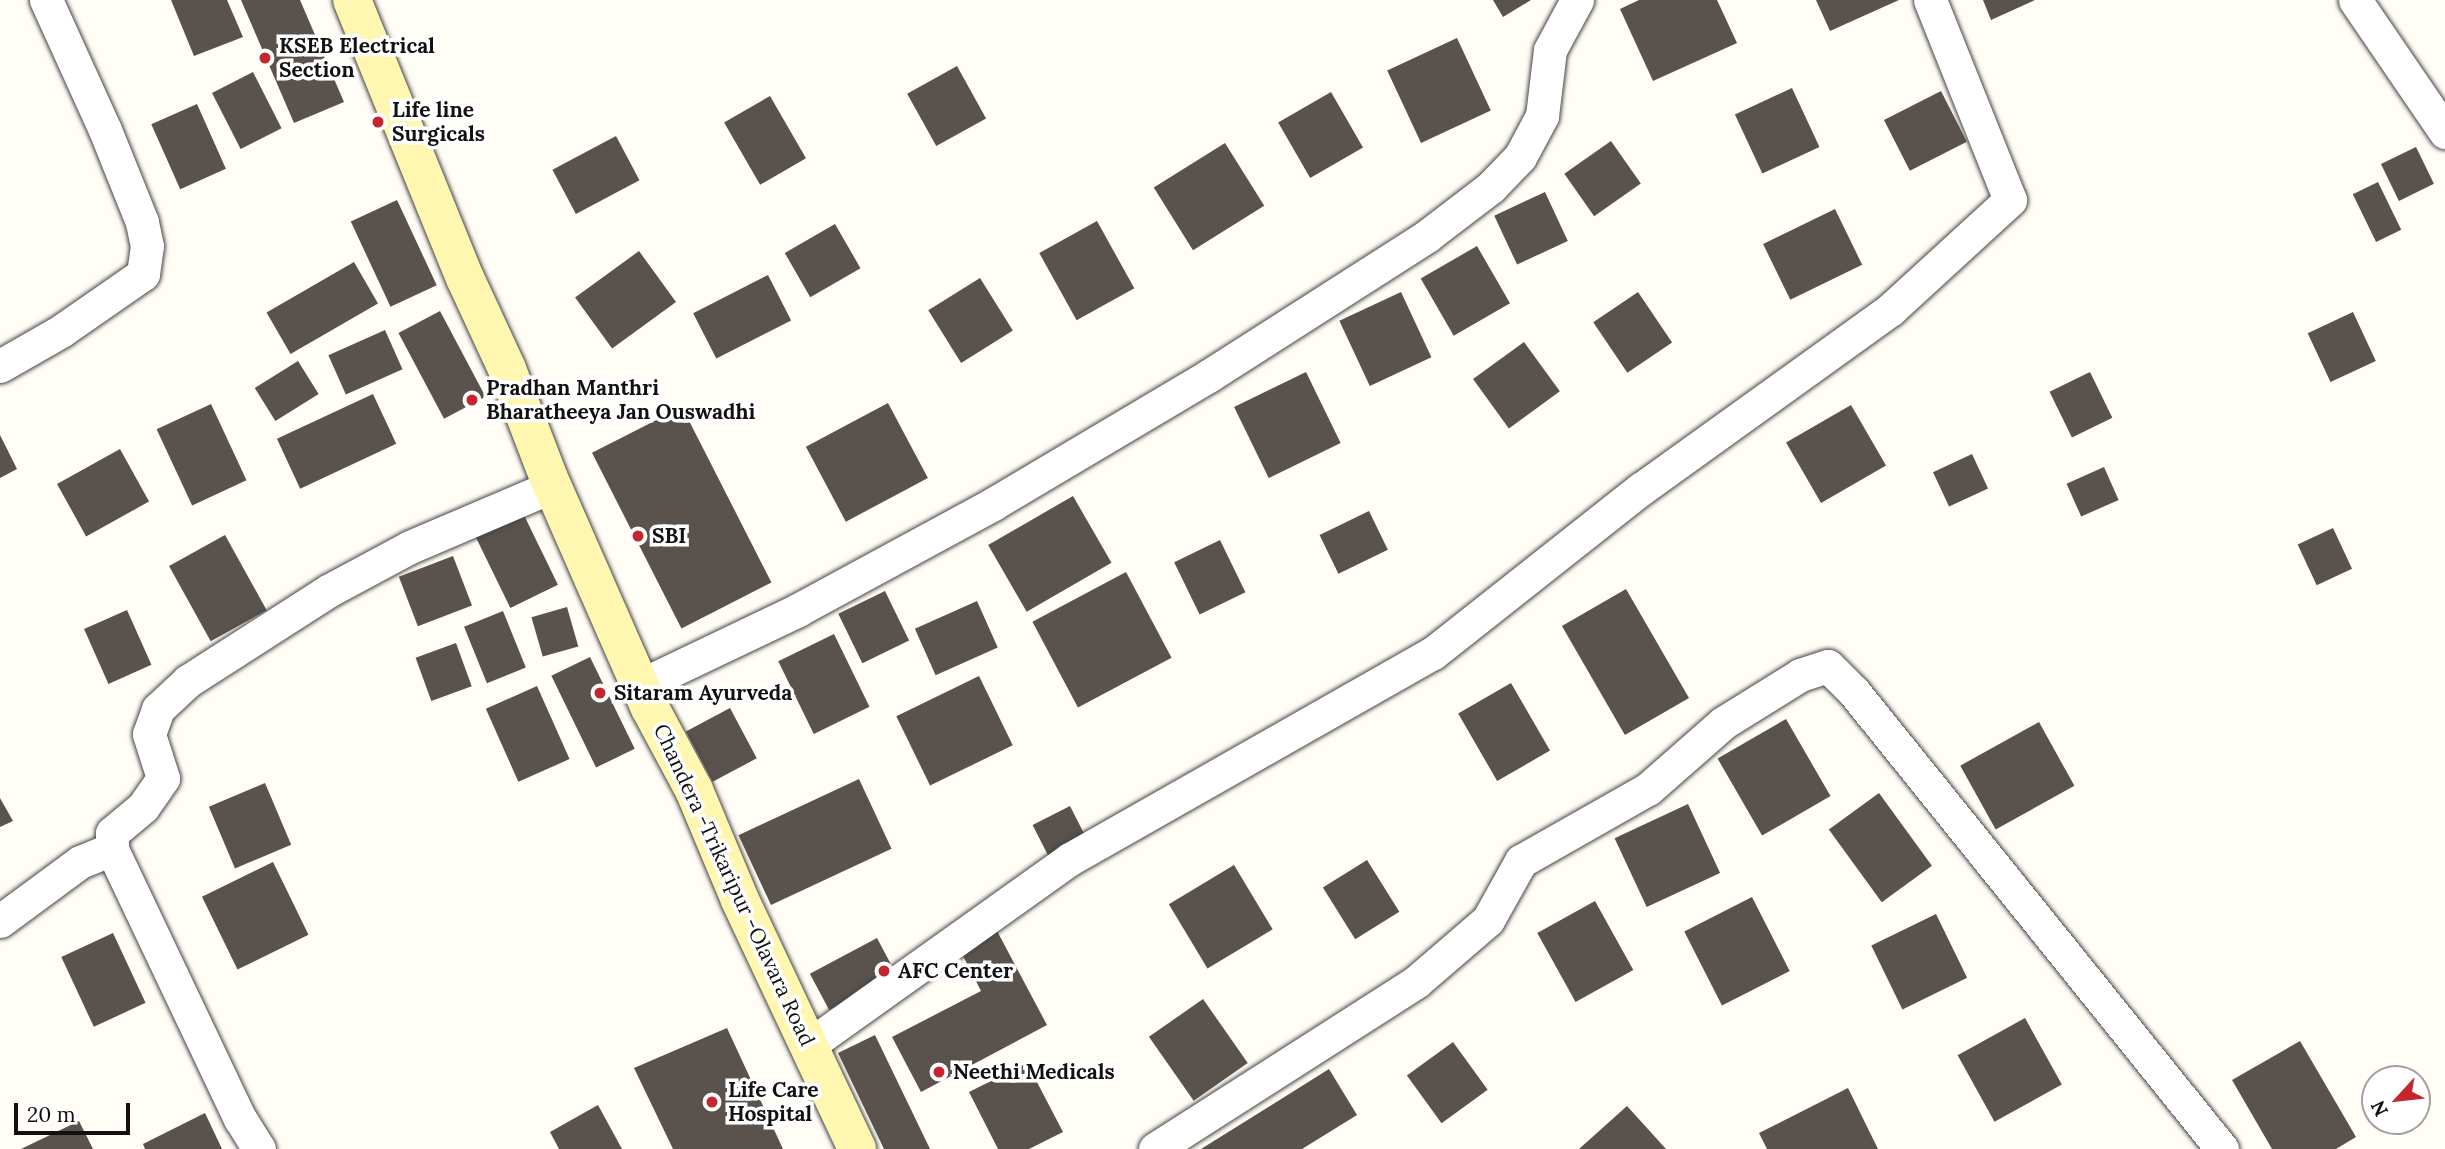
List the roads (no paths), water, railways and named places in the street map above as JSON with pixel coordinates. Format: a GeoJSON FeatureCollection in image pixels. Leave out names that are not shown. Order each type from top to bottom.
{"type":"FeatureCollection","features":[{"type":"Feature","properties":{"kind":"main road","name":"Chandera -Trikaripur -Olavara Road"},"geometry":{"type":"LineString","coordinates":[[352,0],[465,278],[507,369],[553,486],[641,685],[694,790],[740,900],[857,1149]]}},
{"type":"Feature","properties":{"kind":"street"},"geometry":{"type":"LineString","coordinates":[[0,366],[61,331],[143,274],[148,246],[142,222],[110,142],[46,0]]}},
{"type":"Feature","properties":{"kind":"street"},"geometry":{"type":"LineString","coordinates":[[641,685],[798,610],[993,504],[1210,374],[1427,236],[1491,187],[1520,156],[1542,116],[1550,50],[1577,0]]}},
{"type":"Feature","properties":{"kind":"street"},"geometry":{"type":"LineString","coordinates":[[809,1045],[1070,859],[1433,653],[1641,489],[1890,310],[2010,200],[1930,0]]}},
{"type":"Feature","properties":{"kind":"street"},"geometry":{"type":"LineString","coordinates":[[2355,0],[2445,132]]}},
{"type":"Feature","properties":{"kind":"street"},"geometry":{"type":"LineString","coordinates":[[258,1149],[240,1119],[112,849],[111,833],[143,807],[163,778],[149,734],[158,709],[188,681],[328,591],[398,553],[553,486]]}},
{"type":"Feature","properties":{"kind":"street"},"geometry":{"type":"LineString","coordinates":[[1155,1149],[1416,982],[1488,920],[1521,861],[1648,789],[1723,723],[1800,676],[1828,666],[1854,692],[2222,1149]]}},
{"type":"Feature","properties":{"kind":"street"},"geometry":{"type":"LineString","coordinates":[[0,921],[80,862],[112,849]]}},
{"type":"Feature","properties":{"kind":"place","name":"KSEB Electrical Section"},"geometry":{"type":"Point","coordinates":[265,58]}},
{"type":"Feature","properties":{"kind":"place","name":"Life line Surgicals"},"geometry":{"type":"Point","coordinates":[378,122]}},
{"type":"Feature","properties":{"kind":"place","name":"Pradhan Manthri Bharatheeya Jan Ouswadhi"},"geometry":{"type":"Point","coordinates":[472,400]}},
{"type":"Feature","properties":{"kind":"place","name":"SBI"},"geometry":{"type":"Point","coordinates":[638,536]}},
{"type":"Feature","properties":{"kind":"place","name":"Sitaram Ayurveda"},"geometry":{"type":"Point","coordinates":[600,693]}},
{"type":"Feature","properties":{"kind":"place","name":"AFC Center"},"geometry":{"type":"Point","coordinates":[884,971]}},
{"type":"Feature","properties":{"kind":"place","name":"Neethi Medicals"},"geometry":{"type":"Point","coordinates":[939,1072]}},
{"type":"Feature","properties":{"kind":"place","name":"Life Care Hospital"},"geometry":{"type":"Point","coordinates":[712,1102]}}]}
